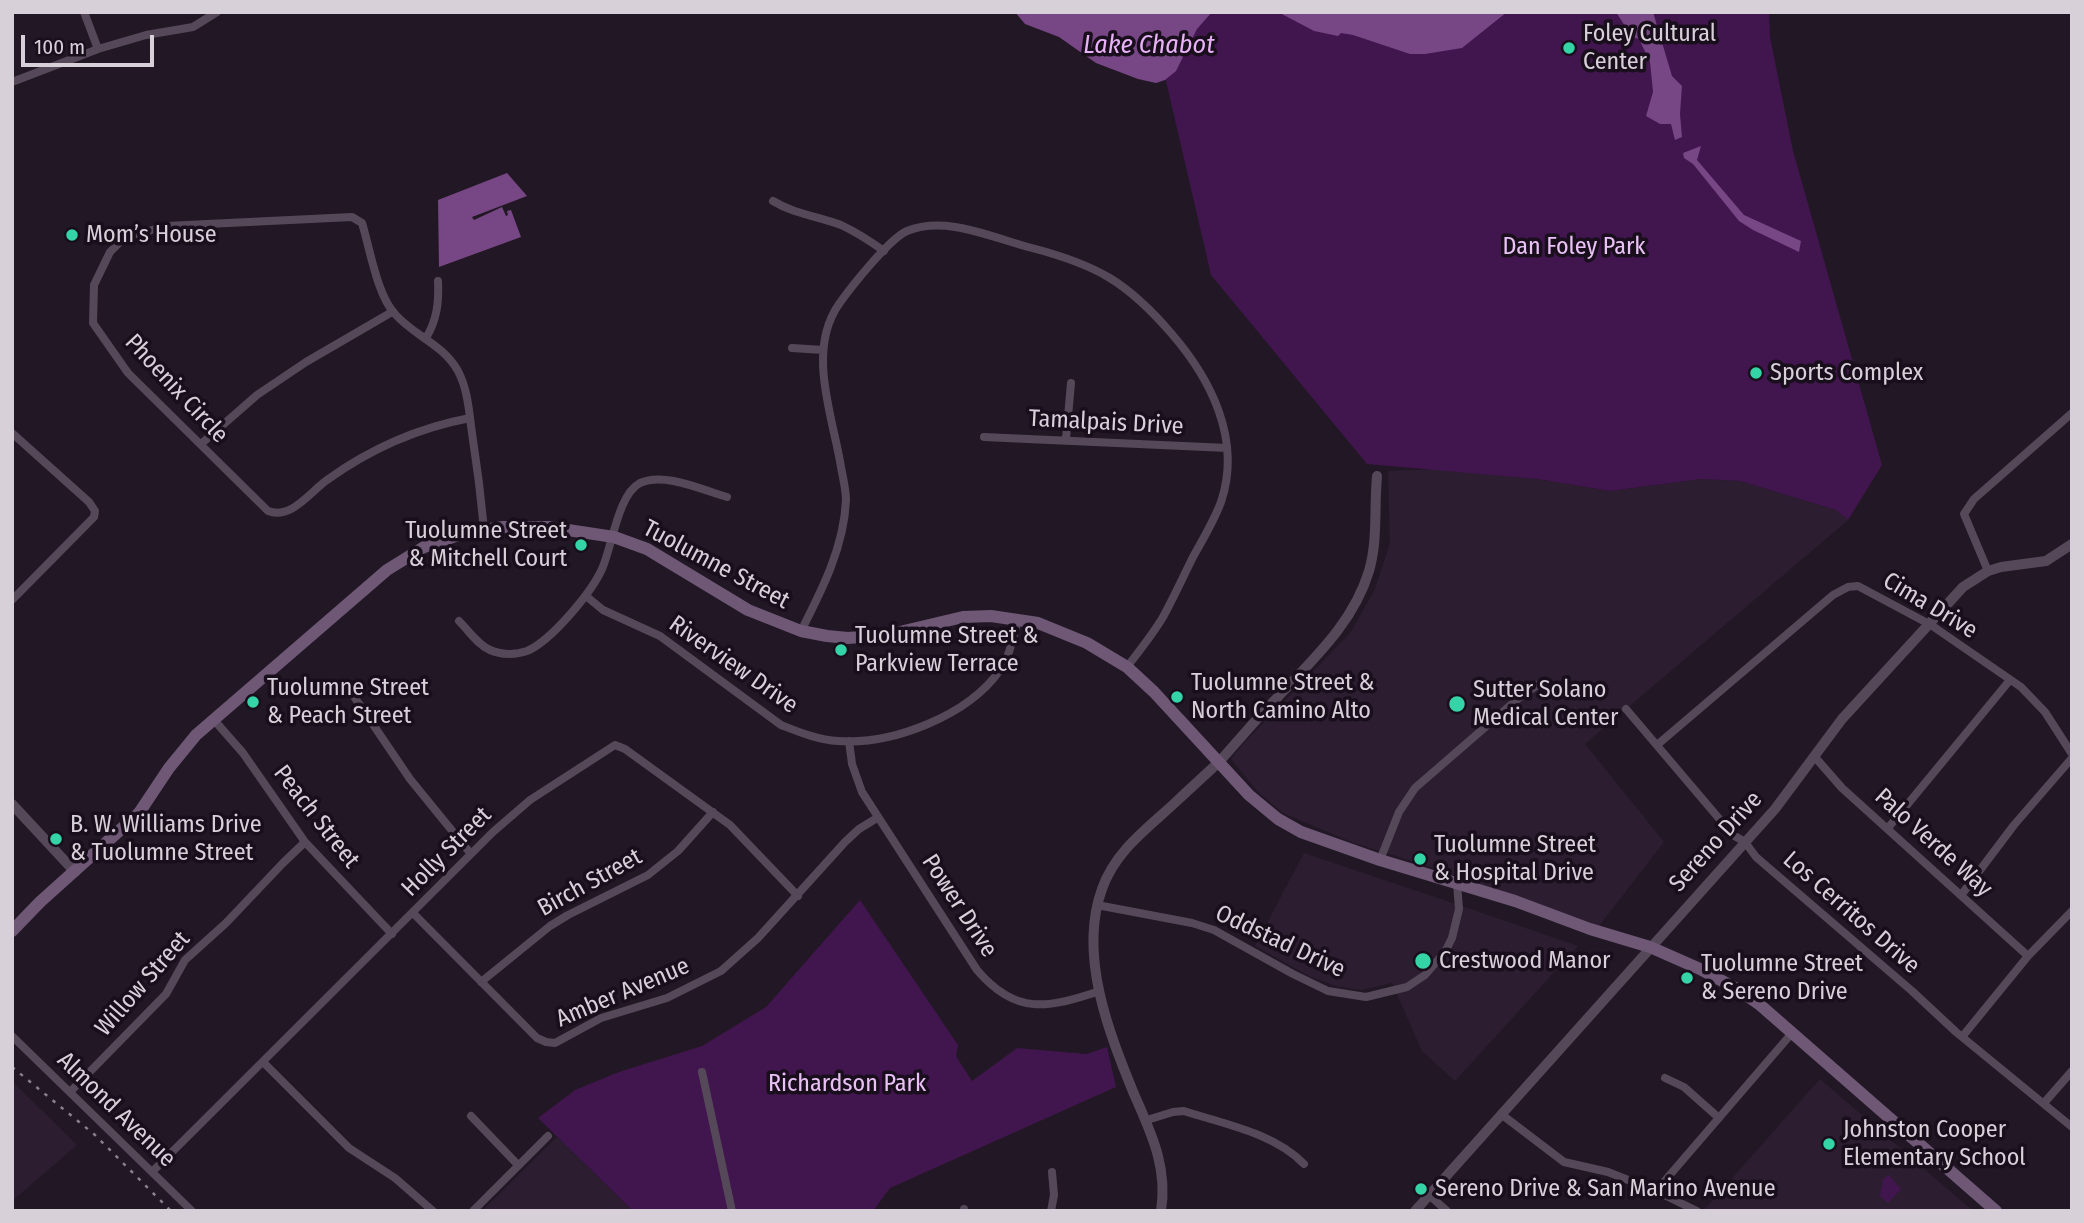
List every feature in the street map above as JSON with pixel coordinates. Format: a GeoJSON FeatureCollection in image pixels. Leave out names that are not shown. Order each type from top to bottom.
{"type":"FeatureCollection","features":[{"type":"Feature","properties":{"kind":"main road","name":"Tuolumne Street"},"geometry":{"type":"LineString","coordinates":[[12,931],[139,813],[180,753],[214,720],[311,634],[404,558],[440,540],[484,529],[548,527],[614,537],[647,549],[748,610],[801,631],[848,638],[887,635],[963,617],[992,616],[1038,623],[1087,643],[1128,667],[1154,691],[1249,796],[1278,819],[1301,832],[1650,947],[1739,990],[1996,1211]]}},
{"type":"Feature","properties":{"kind":"street"},"geometry":{"type":"LineString","coordinates":[[84,12],[98,49]]}},
{"type":"Feature","properties":{"kind":"street"},"geometry":{"type":"LineString","coordinates":[[12,82],[98,49],[146,35],[193,27],[217,12]]}},
{"type":"Feature","properties":{"kind":"street"},"geometry":{"type":"LineString","coordinates":[[773,201],[787,209],[839,224],[884,251]]}},
{"type":"Feature","properties":{"kind":"street","name":"Phoenix Circle"},"geometry":{"type":"LineString","coordinates":[[470,418],[428,427],[366,455],[325,482],[298,505],[282,513],[268,511],[128,373],[93,323],[94,285],[110,252],[124,238],[166,226],[352,218],[362,223],[380,284],[392,312],[441,349],[464,383],[470,418],[484,529]]}},
{"type":"Feature","properties":{"kind":"street"},"geometry":{"type":"LineString","coordinates":[[801,631],[831,569],[841,540],[846,498],[824,377],[823,350],[829,322],[838,305],[904,232],[922,226],[959,228],[1094,267],[1137,296],[1191,356],[1210,387],[1222,419],[1227,448],[1227,471],[1221,502],[1163,617],[1128,667]]}},
{"type":"Feature","properties":{"kind":"street"},"geometry":{"type":"LineString","coordinates":[[426,338],[432,329],[438,306],[438,281]]}},
{"type":"Feature","properties":{"kind":"street"},"geometry":{"type":"LineString","coordinates":[[201,444],[257,395],[306,362],[392,312]]}},
{"type":"Feature","properties":{"kind":"street"},"geometry":{"type":"LineString","coordinates":[[792,348],[823,350]]}},
{"type":"Feature","properties":{"kind":"street"},"geometry":{"type":"LineString","coordinates":[[1066,439],[1071,383]]}},
{"type":"Feature","properties":{"kind":"street"},"geometry":{"type":"LineString","coordinates":[[1988,571],[1964,514],[1974,499],[2072,413]]}},
{"type":"Feature","properties":{"kind":"street"},"geometry":{"type":"LineString","coordinates":[[12,433],[89,502],[95,511],[94,517],[13,596]]}},
{"type":"Feature","properties":{"kind":"street","name":"Tamalpais Drive"},"geometry":{"type":"LineString","coordinates":[[984,437],[1227,448]]}},
{"type":"Feature","properties":{"kind":"street"},"geometry":{"type":"LineString","coordinates":[[1161,1211],[1164,1192],[1161,1162],[1103,1009],[1093,942],[1097,905],[1110,869],[1130,843],[1218,763],[1329,641],[1350,614],[1369,571],[1374,548],[1377,477]]}},
{"type":"Feature","properties":{"kind":"street"},"geometry":{"type":"LineString","coordinates":[[459,621],[478,642],[490,650],[514,654],[527,651],[537,645],[586,596],[602,570],[614,537],[621,506],[636,485],[652,479],[727,497]]}},
{"type":"Feature","properties":{"kind":"street","name":"Sereno Drive"},"geometry":{"type":"LineString","coordinates":[[1415,1211],[1775,809],[1881,674],[1931,625],[1963,587],[1988,571],[2046,561],[2072,544]]}},
{"type":"Feature","properties":{"kind":"street","name":"Cima Drive"},"geometry":{"type":"LineString","coordinates":[[1657,745],[1833,595],[1848,587],[1858,586],[1931,625],[2035,699],[2072,756]]}},
{"type":"Feature","properties":{"kind":"street","name":"Riverview Drive"},"geometry":{"type":"LineString","coordinates":[[586,596],[603,610],[660,636],[781,725],[821,738],[849,741],[920,728],[961,707],[988,685],[1000,669],[1007,657],[1017,620]]}},
{"type":"Feature","properties":{"kind":"street"},"geometry":{"type":"LineString","coordinates":[[1888,828],[2010,680]]}},
{"type":"Feature","properties":{"kind":"street"},"geometry":{"type":"LineString","coordinates":[[1380,860],[1399,812],[1415,788],[1520,697],[1539,684]]}},
{"type":"Feature","properties":{"kind":"street"},"geometry":{"type":"LineString","coordinates":[[354,695],[410,779],[471,854]]}},
{"type":"Feature","properties":{"kind":"street","name":"Los Cerritos Drive"},"geometry":{"type":"LineString","coordinates":[[1626,709],[1733,835],[1745,842],[1756,857],[1962,1037],[2072,1127]]}},
{"type":"Feature","properties":{"kind":"street","name":"Peach Street"},"geometry":{"type":"LineString","coordinates":[[214,720],[243,753],[305,842],[392,934]]}},
{"type":"Feature","properties":{"kind":"street","name":"Power Drive"},"geometry":{"type":"LineString","coordinates":[[849,741],[857,780],[877,818],[977,970],[989,984],[1011,1000],[1046,1006],[1100,991]]}},
{"type":"Feature","properties":{"kind":"street","name":"Holly Street"},"geometry":{"type":"LineString","coordinates":[[152,1172],[471,854],[530,800],[615,745],[625,748],[742,835],[798,896]]}},
{"type":"Feature","properties":{"kind":"street","name":"Palo Verde Way"},"geometry":{"type":"LineString","coordinates":[[1814,756],[1842,788],[2028,956]]}},
{"type":"Feature","properties":{"kind":"street"},"geometry":{"type":"LineString","coordinates":[[1962,894],[2014,825],[2072,756]]}},
{"type":"Feature","properties":{"kind":"street"},"geometry":{"type":"LineString","coordinates":[[12,804],[75,872]]}},
{"type":"Feature","properties":{"kind":"street","name":"Birch Street"},"geometry":{"type":"LineString","coordinates":[[481,982],[550,926],[649,875],[678,851],[713,812]]}},
{"type":"Feature","properties":{"kind":"street","name":"Amber Avenue"},"geometry":{"type":"LineString","coordinates":[[413,913],[537,1038],[555,1043],[601,1018],[684,991],[721,971],[748,948],[798,896],[845,842],[877,818]]}},
{"type":"Feature","properties":{"kind":"street","name":"Willow Street"},"geometry":{"type":"LineString","coordinates":[[70,1092],[166,994],[186,960],[305,842]]}},
{"type":"Feature","properties":{"kind":"street","name":"Oddstad Drive"},"geometry":{"type":"LineString","coordinates":[[1097,905],[1192,923],[1214,930],[1293,975],[1328,991],[1366,997],[1407,987],[1425,975],[1445,951],[1460,909],[1457,883]]}},
{"type":"Feature","properties":{"kind":"street"},"geometry":{"type":"LineString","coordinates":[[1962,1037],[2028,956],[2072,911]]}},
{"type":"Feature","properties":{"kind":"street"},"geometry":{"type":"LineString","coordinates":[[1656,1191],[1792,1033]]}},
{"type":"Feature","properties":{"kind":"street","name":"Almond Avenue"},"geometry":{"type":"LineString","coordinates":[[12,1037],[192,1211]]}},
{"type":"Feature","properties":{"kind":"street"},"geometry":{"type":"LineString","coordinates":[[263,1062],[349,1148],[395,1178],[433,1211]]}},
{"type":"Feature","properties":{"kind":"street"},"geometry":{"type":"LineString","coordinates":[[2044,1103],[2072,1071]]}},
{"type":"Feature","properties":{"kind":"street"},"geometry":{"type":"LineString","coordinates":[[702,1072],[732,1211]]}},
{"type":"Feature","properties":{"kind":"street"},"geometry":{"type":"LineString","coordinates":[[1665,1078],[1684,1087],[1719,1118]]}},
{"type":"Feature","properties":{"kind":"street"},"geometry":{"type":"LineString","coordinates":[[1147,1120],[1184,1111],[1266,1138],[1295,1154],[1304,1164]]}},
{"type":"Feature","properties":{"kind":"street"},"geometry":{"type":"LineString","coordinates":[[1501,1114],[1564,1162],[1608,1172],[1697,1211]]}},
{"type":"Feature","properties":{"kind":"street"},"geometry":{"type":"LineString","coordinates":[[471,1116],[518,1165]]}},
{"type":"Feature","properties":{"kind":"street"},"geometry":{"type":"LineString","coordinates":[[473,1211],[548,1136]]}},
{"type":"Feature","properties":{"kind":"street"},"geometry":{"type":"LineString","coordinates":[[1051,1211],[1054,1195],[1052,1172]]}},
{"type":"Feature","properties":{"kind":"street"},"geometry":{"type":"LineString","coordinates":[[1429,1195],[1447,1211]]}},
{"type":"Feature","properties":{"kind":"shaded area","name":"Sutter Solano Medical Center"},"geometry":{"type":"Polygon","coordinates":[[[1445,469],[1537,479],[1610,491],[1701,479],[1740,481],[1836,510],[1848,520],[1585,744],[1664,842],[1599,926],[1354,843],[1283,813],[1258,792],[1231,759],[1351,632],[1375,589],[1390,543],[1388,471],[1445,469]]]}},
{"type":"Feature","properties":{"kind":"shaded area","name":"Crestwood Manor"},"geometry":{"type":"Polygon","coordinates":[[[1304,853],[1578,946],[1455,1081],[1422,1051],[1392,983],[1361,990],[1336,986],[1309,976],[1255,946],[1304,853]]]}},
{"type":"Feature","properties":{"kind":"shaded area","name":"Johnston Cooper Elementary School"},"geometry":{"type":"Polygon","coordinates":[[[1820,1079],[1973,1211],[1704,1210],[1820,1079]]]}},
{"type":"Feature","properties":{"kind":"shaded area"},"geometry":{"type":"Polygon","coordinates":[[[12,1081],[77,1145],[12,1201],[12,1081]]]}},
{"type":"Feature","properties":{"kind":"shaded area"},"geometry":{"type":"Polygon","coordinates":[[[557,1137],[633,1211],[482,1211],[557,1137]]]}},
{"type":"Feature","properties":{"kind":"green space","name":"Dan Foley Park"},"geometry":{"type":"Polygon","coordinates":[[[1150,12],[1769,12],[1770,37],[1793,151],[1882,465],[1848,520],[1836,510],[1740,481],[1701,479],[1610,491],[1537,479],[1367,464],[1211,275],[1150,12]]]}},
{"type":"Feature","properties":{"kind":"green space","name":"Richardson Park"},"geometry":{"type":"Polygon","coordinates":[[[860,900],[958,1045],[956,1056],[972,1081],[1017,1048],[1087,1054],[1107,1047],[1116,1087],[890,1188],[873,1211],[633,1211],[538,1118],[575,1090],[619,1072],[702,1046],[766,1007],[860,900]]]}},
{"type":"Feature","properties":{"kind":"green space"},"geometry":{"type":"Polygon","coordinates":[[[1889,1175],[1901,1189],[1888,1203],[1880,1196],[1883,1179],[1889,1175]]]}},
{"type":"Feature","properties":{"kind":"water","name":"Lake Chabot"},"geometry":{"type":"Polygon","coordinates":[[[1015,12],[1212,12],[1197,29],[1176,71],[1156,83],[1096,63],[1059,37],[1025,24],[1015,12]]]}},
{"type":"Feature","properties":{"kind":"water","name":"Lake Chabot"},"geometry":{"type":"Polygon","coordinates":[[[1278,12],[1507,12],[1462,48],[1410,54],[1353,35],[1341,33],[1338,36],[1314,31],[1278,12]]]}},
{"type":"Feature","properties":{"kind":"water"},"geometry":{"type":"Polygon","coordinates":[[[1616,12],[1653,12],[1672,76],[1682,86],[1682,137],[1675,140],[1671,124],[1660,124],[1646,116],[1653,92],[1650,62],[1639,39],[1632,37],[1616,12]]]}},
{"type":"Feature","properties":{"kind":"water"},"geometry":{"type":"Polygon","coordinates":[[[1701,146],[1697,160],[1744,215],[1801,241],[1799,252],[1739,221],[1693,164],[1684,158],[1683,153],[1701,146]]]}},
{"type":"Feature","properties":{"kind":"water"},"geometry":{"type":"Polygon","coordinates":[[[507,173],[527,196],[472,217],[474,220],[502,207],[506,216],[507,211],[511,210],[521,237],[439,267],[438,200],[507,173]]]}},
{"type":"Feature","properties":{"kind":"railway"},"geometry":{"type":"LineString","coordinates":[[12,1067],[95,1135],[171,1211]]}},
{"type":"Feature","properties":{"kind":"place","name":"Foley Cultural Center"},"geometry":{"type":"Point","coordinates":[1569,48]}},
{"type":"Feature","properties":{"kind":"place","name":"Mom’s House"},"geometry":{"type":"Point","coordinates":[72,235]}},
{"type":"Feature","properties":{"kind":"place","name":"Sports Complex"},"geometry":{"type":"Point","coordinates":[1756,373]}},
{"type":"Feature","properties":{"kind":"place","name":"Tuolumne Street & Mitchell Court"},"geometry":{"type":"Point","coordinates":[581,545]}},
{"type":"Feature","properties":{"kind":"place","name":"Tuolumne Street & Parkview Terrace"},"geometry":{"type":"Point","coordinates":[841,650]}},
{"type":"Feature","properties":{"kind":"place","name":"Tuolumne Street & North Camino Alto"},"geometry":{"type":"Point","coordinates":[1177,697]}},
{"type":"Feature","properties":{"kind":"place","name":"Tuolumne Street & Peach Street"},"geometry":{"type":"Point","coordinates":[253,702]}},
{"type":"Feature","properties":{"kind":"place","name":"Sutter Solano Medical Center"},"geometry":{"type":"Point","coordinates":[1457,704]}},
{"type":"Feature","properties":{"kind":"place","name":"B. W. Williams Drive & Tuolumne Street"},"geometry":{"type":"Point","coordinates":[56,839]}},
{"type":"Feature","properties":{"kind":"place","name":"Tuolumne Street & Hospital Drive"},"geometry":{"type":"Point","coordinates":[1420,859]}},
{"type":"Feature","properties":{"kind":"place","name":"Crestwood Manor"},"geometry":{"type":"Point","coordinates":[1423,961]}},
{"type":"Feature","properties":{"kind":"place","name":"Tuolumne Street & Sereno Drive"},"geometry":{"type":"Point","coordinates":[1687,978]}},
{"type":"Feature","properties":{"kind":"place","name":"Johnston Cooper Elementary School"},"geometry":{"type":"Point","coordinates":[1829,1144]}},
{"type":"Feature","properties":{"kind":"place","name":"Sereno Drive & San Marino Avenue"},"geometry":{"type":"Point","coordinates":[1421,1189]}}]}
